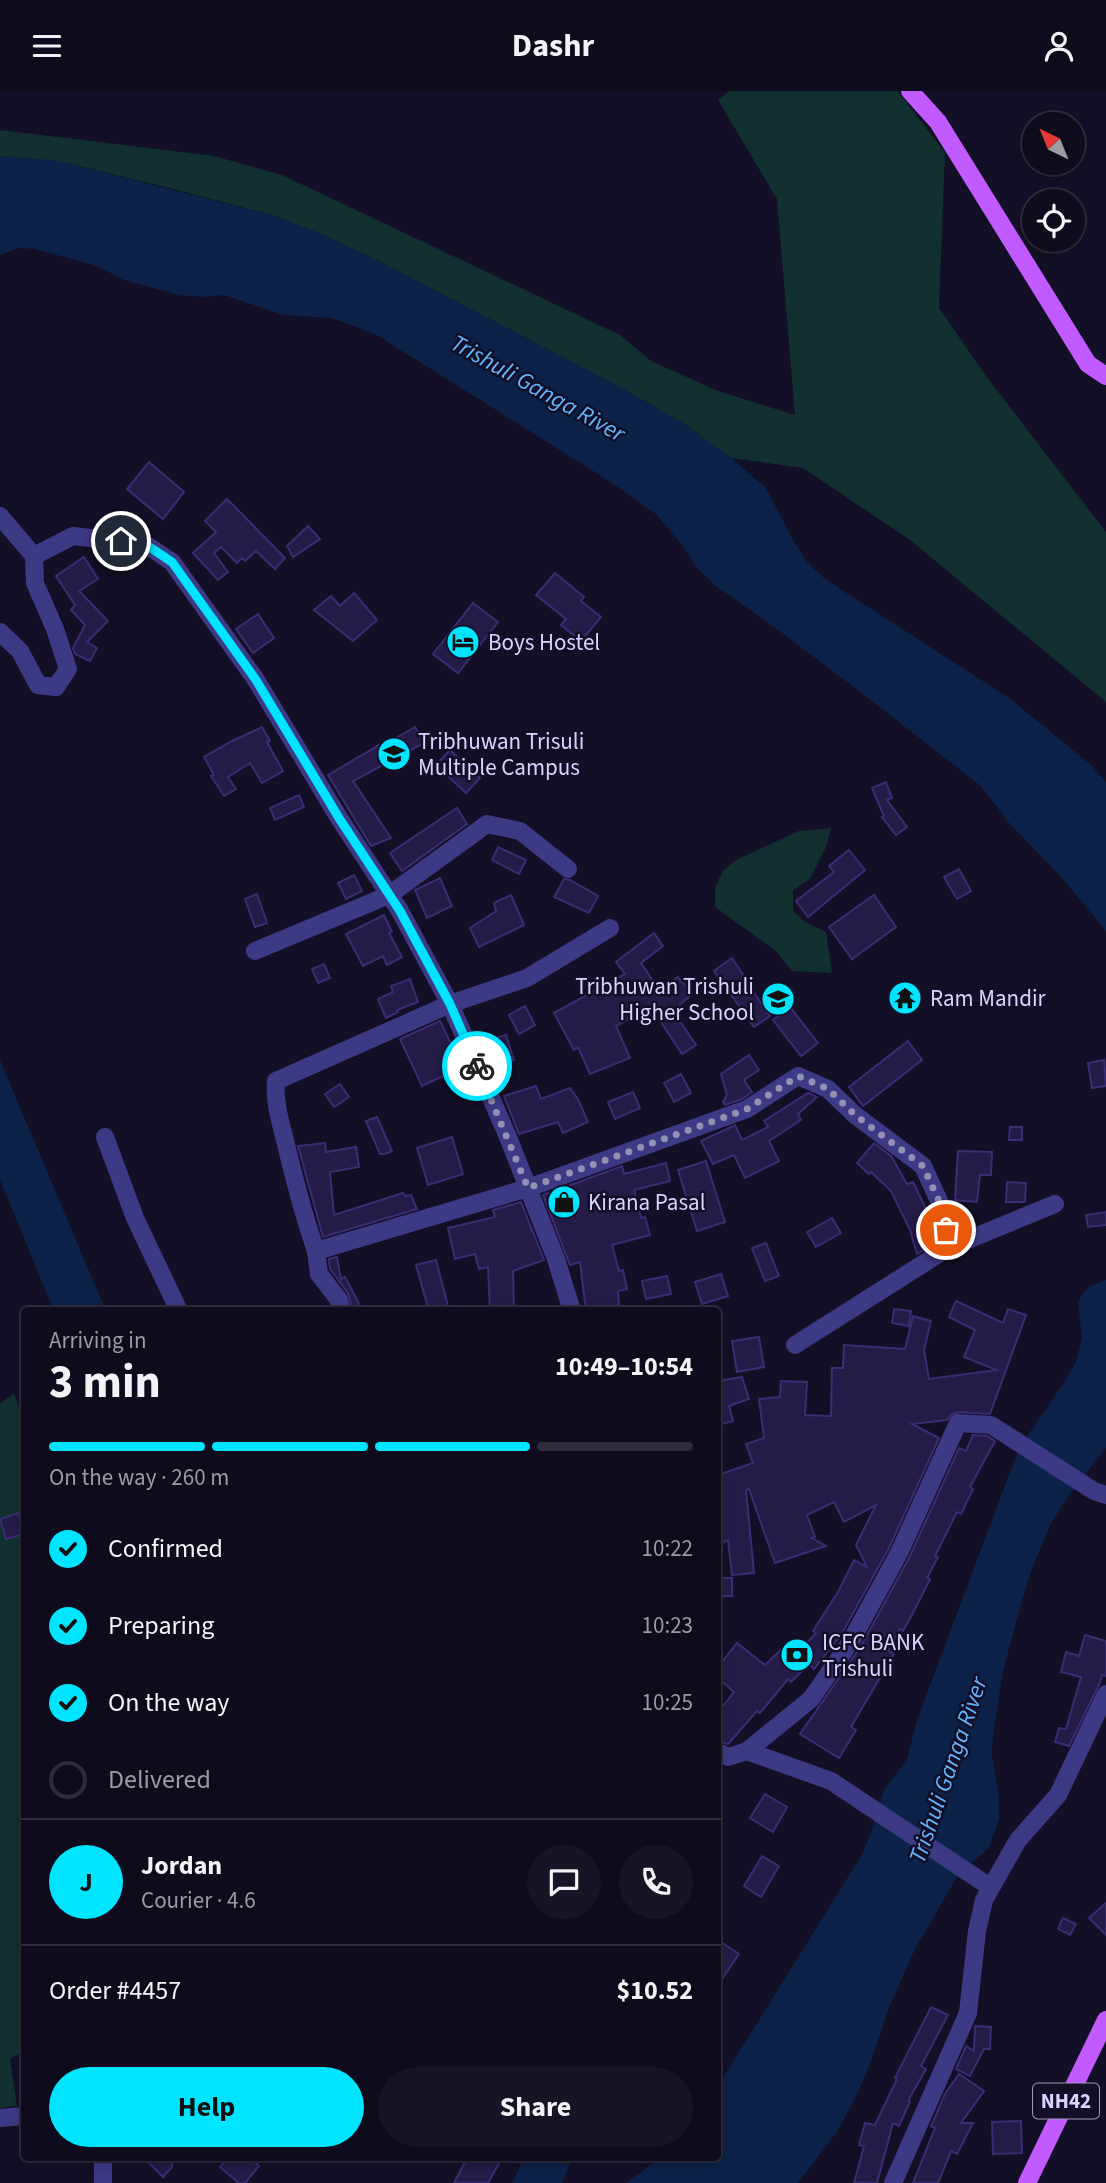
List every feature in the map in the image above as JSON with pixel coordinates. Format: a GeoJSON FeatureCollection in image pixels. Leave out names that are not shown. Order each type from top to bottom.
{"type":"FeatureCollection","features":[{"type":"Feature","properties":{"kind":"main road"},"geometry":{"type":"LineString","coordinates":[[911,91],[938,122],[1088,364],[1106,376]]}},
{"type":"Feature","properties":{"kind":"main road","name":"NH42"},"geometry":{"type":"LineString","coordinates":[[1027,2183],[1106,2020]]}},
{"type":"Feature","properties":{"kind":"street"},"geometry":{"type":"LineString","coordinates":[[0,516],[34,556],[36,583],[68,669],[56,687],[38,685],[20,651],[0,632]]}},
{"type":"Feature","properties":{"kind":"street"},"geometry":{"type":"LineString","coordinates":[[34,556],[73,536],[145,544],[172,562],[256,680],[339,818],[400,911],[450,1004],[528,1188],[556,1259],[571,1307]]}},
{"type":"Feature","properties":{"kind":"street"},"geometry":{"type":"LineString","coordinates":[[256,951],[389,895],[487,824],[520,831],[568,869]]}},
{"type":"Feature","properties":{"kind":"street"},"geometry":{"type":"LineString","coordinates":[[341,1307],[339,1300],[319,1274],[316,1251],[299,1200],[282,1127],[276,1081],[450,1004],[527,978],[610,928]]}},
{"type":"Feature","properties":{"kind":"street"},"geometry":{"type":"LineString","coordinates":[[316,1251],[528,1188],[747,1109],[798,1076],[828,1089],[855,1115],[923,1166],[944,1212],[948,1248]]}},
{"type":"Feature","properties":{"kind":"street"},"geometry":{"type":"LineString","coordinates":[[105,1137],[135,1218],[177,1307]]}},
{"type":"Feature","properties":{"kind":"street"},"geometry":{"type":"LineString","coordinates":[[795,1345],[948,1248],[1055,1203]]}},
{"type":"Feature","properties":{"kind":"street"},"geometry":{"type":"LineString","coordinates":[[721,1754],[728,1757],[747,1751],[811,1699],[851,1641],[899,1553],[958,1423],[991,1425],[1100,1493]]}},
{"type":"Feature","properties":{"kind":"street"},"geometry":{"type":"LineString","coordinates":[[893,2183],[968,2013],[985,1884],[1018,1840],[1058,1795],[1106,1695]]}},
{"type":"Feature","properties":{"kind":"street"},"geometry":{"type":"LineString","coordinates":[[747,1751],[831,1781],[985,1884]]}},
{"type":"Feature","properties":{"kind":"street"},"geometry":{"type":"LineString","coordinates":[[0,2118],[21,2116]]}},
{"type":"Feature","properties":{"kind":"street"},"geometry":{"type":"LineString","coordinates":[[103,2161],[103,2183]]}},
{"type":"Feature","properties":{"kind":"green space"},"geometry":{"type":"Polygon","coordinates":[[[729,91],[898,91],[945,153],[939,308],[986,376],[1106,532],[1106,702],[910,540],[803,468],[731,458],[684,424],[625,390],[377,260],[321,234],[272,215],[58,161],[0,156],[0,130],[214,156],[282,175],[620,335],[651,361],[718,391],[795,415],[777,199],[718,100],[729,91]]]}},
{"type":"Feature","properties":{"kind":"green space"},"geometry":{"type":"Polygon","coordinates":[[[831,828],[826,847],[810,879],[793,890],[793,911],[805,922],[826,932],[832,973],[792,971],[776,951],[715,907],[715,887],[723,871],[736,860],[799,831],[831,828]]]}},
{"type":"Feature","properties":{"kind":"green space"},"geometry":{"type":"Polygon","coordinates":[[[14,1393],[21,1413],[21,2053],[10,2059],[17,2106],[0,2108],[0,1404],[14,1393]]]}},
{"type":"Feature","properties":{"kind":"water"},"geometry":{"type":"Polygon","coordinates":[[[0,156],[58,161],[272,215],[321,234],[377,260],[625,390],[684,424],[731,458],[766,488],[807,562],[825,579],[1009,698],[1090,764],[1106,782],[1106,931],[1062,878],[1009,823],[981,786],[850,684],[716,586],[696,567],[656,514],[609,481],[375,334],[332,318],[283,315],[224,295],[179,295],[124,280],[97,266],[35,249],[19,248],[0,255],[0,156]]]}},
{"type":"Feature","properties":{"kind":"water"},"geometry":{"type":"Polygon","coordinates":[[[0,1060],[104,1307],[52,1307],[0,1180],[0,1060]]]}},
{"type":"Feature","properties":{"kind":"water","name":"Trishuli Ganga River"},"geometry":{"type":"Polygon","coordinates":[[[1106,1280],[1106,1448],[1067,1498],[1050,1525],[1023,1597],[1003,1671],[993,1736],[992,1754],[999,1797],[999,1819],[989,1848],[958,1875],[915,1949],[854,2100],[837,2132],[798,2183],[626,2183],[656,2161],[721,2161],[721,2081],[861,1856],[884,1790],[907,1759],[917,1720],[1019,1448],[1076,1362],[1082,1337],[1078,1303],[1090,1286],[1106,1280]]]}},
{"type":"Feature","properties":{"kind":"water"},"geometry":{"type":"Polygon","coordinates":[[[523,2161],[571,2161],[562,2183],[512,2183],[523,2161]]]}},
{"type":"Feature","properties":{"kind":"building"},"geometry":{"type":"Polygon","coordinates":[[[149,462],[184,492],[163,519],[127,489],[149,462]]]}},
{"type":"Feature","properties":{"kind":"building"},"geometry":{"type":"Polygon","coordinates":[[[227,499],[285,558],[275,569],[256,551],[245,561],[242,558],[237,563],[221,547],[214,553],[228,572],[218,580],[193,553],[216,532],[205,521],[227,499]]]}},
{"type":"Feature","properties":{"kind":"building"},"geometry":{"type":"Polygon","coordinates":[[[308,526],[320,539],[293,557],[287,546],[308,526]]]}},
{"type":"Feature","properties":{"kind":"building"},"geometry":{"type":"Polygon","coordinates":[[[84,557],[98,579],[79,591],[108,621],[87,642],[97,648],[90,661],[75,654],[73,648],[85,625],[71,610],[75,605],[56,576],[84,557]]]}},
{"type":"Feature","properties":{"kind":"building"},"geometry":{"type":"Polygon","coordinates":[[[555,573],[584,597],[581,601],[601,617],[581,641],[561,625],[566,619],[536,595],[555,573]]]}},
{"type":"Feature","properties":{"kind":"building"},"geometry":{"type":"Polygon","coordinates":[[[354,593],[377,620],[353,641],[314,610],[331,596],[340,606],[354,593]]]}},
{"type":"Feature","properties":{"kind":"building","name":"Boys Hostel"},"geometry":{"type":"Polygon","coordinates":[[[473,603],[498,622],[458,673],[433,654],[473,603]]]}},
{"type":"Feature","properties":{"kind":"building"},"geometry":{"type":"Polygon","coordinates":[[[258,614],[274,638],[253,653],[236,629],[258,614]]]}},
{"type":"Feature","properties":{"kind":"building"},"geometry":{"type":"Polygon","coordinates":[[[262,727],[283,771],[262,783],[250,763],[228,777],[236,789],[224,796],[211,776],[214,775],[204,757],[262,727]]]}},
{"type":"Feature","properties":{"kind":"building"},"geometry":{"type":"Polygon","coordinates":[[[415,727],[424,743],[353,781],[391,838],[371,846],[328,775],[415,727]]]}},
{"type":"Feature","properties":{"kind":"building"},"geometry":{"type":"Polygon","coordinates":[[[450,750],[480,778],[466,793],[436,765],[450,750]]]}},
{"type":"Feature","properties":{"kind":"building"},"geometry":{"type":"Polygon","coordinates":[[[886,782],[892,798],[887,800],[907,827],[896,835],[882,817],[884,816],[872,788],[886,782]]]}},
{"type":"Feature","properties":{"kind":"building"},"geometry":{"type":"Polygon","coordinates":[[[299,795],[304,807],[275,820],[270,808],[299,795]]]}},
{"type":"Feature","properties":{"kind":"building"},"geometry":{"type":"Polygon","coordinates":[[[457,808],[467,824],[402,871],[390,853],[457,808]]]}},
{"type":"Feature","properties":{"kind":"building"},"geometry":{"type":"Polygon","coordinates":[[[498,847],[526,860],[519,874],[492,860],[498,847]]]}},
{"type":"Feature","properties":{"kind":"building"},"geometry":{"type":"Polygon","coordinates":[[[849,850],[865,870],[808,917],[796,901],[834,872],[829,866],[849,850]]]}},
{"type":"Feature","properties":{"kind":"building"},"geometry":{"type":"Polygon","coordinates":[[[959,869],[971,891],[957,899],[944,877],[959,869]]]}},
{"type":"Feature","properties":{"kind":"building"},"geometry":{"type":"Polygon","coordinates":[[[354,875],[362,891],[346,899],[338,883],[354,875]]]}},
{"type":"Feature","properties":{"kind":"building"},"geometry":{"type":"Polygon","coordinates":[[[440,878],[452,906],[427,918],[415,890],[440,878]]]}},
{"type":"Feature","properties":{"kind":"building"},"geometry":{"type":"Polygon","coordinates":[[[564,879],[598,896],[589,913],[554,897],[564,879]]]}},
{"type":"Feature","properties":{"kind":"building"},"geometry":{"type":"Polygon","coordinates":[[[257,894],[267,923],[255,927],[245,899],[257,894]]]}},
{"type":"Feature","properties":{"kind":"building"},"geometry":{"type":"Polygon","coordinates":[[[511,895],[524,925],[479,947],[470,928],[496,911],[494,903],[511,895]]]}},
{"type":"Feature","properties":{"kind":"building"},"geometry":{"type":"Polygon","coordinates":[[[874,895],[896,927],[852,959],[829,927],[874,895]]]}},
{"type":"Feature","properties":{"kind":"building"},"geometry":{"type":"Polygon","coordinates":[[[384,915],[392,932],[389,933],[402,957],[387,965],[383,956],[363,966],[346,934],[384,915]]]}},
{"type":"Feature","properties":{"kind":"building"},"geometry":{"type":"Polygon","coordinates":[[[654,933],[663,946],[641,963],[660,991],[678,977],[692,994],[673,1011],[696,1045],[682,1054],[651,1007],[616,1026],[630,1058],[590,1074],[578,1047],[574,1050],[554,1013],[625,974],[616,962],[654,933]]]}},
{"type":"Feature","properties":{"kind":"building"},"geometry":{"type":"Polygon","coordinates":[[[732,958],[770,1016],[754,1027],[714,971],[732,958]]]}},
{"type":"Feature","properties":{"kind":"building"},"geometry":{"type":"Polygon","coordinates":[[[324,964],[330,978],[318,983],[312,969],[324,964]]]}},
{"type":"Feature","properties":{"kind":"building"},"geometry":{"type":"Polygon","coordinates":[[[410,979],[418,1002],[397,1010],[398,1012],[386,1018],[378,999],[393,992],[391,986],[410,979]]]}},
{"type":"Feature","properties":{"kind":"building","name":"Ram Mandir"},"geometry":{"type":"Polygon","coordinates":[[[908,982],[920,1001],[901,1013],[889,994],[908,982]]]}},
{"type":"Feature","properties":{"kind":"building"},"geometry":{"type":"Polygon","coordinates":[[[525,1006],[535,1025],[519,1034],[509,1015],[525,1006]]]}},
{"type":"Feature","properties":{"kind":"building"},"geometry":{"type":"Polygon","coordinates":[[[790,1007],[818,1043],[801,1056],[773,1020],[790,1007]]]}},
{"type":"Feature","properties":{"kind":"building"},"geometry":{"type":"Polygon","coordinates":[[[440,1021],[454,1050],[448,1053],[456,1070],[422,1086],[400,1039],[440,1021]]]}},
{"type":"Feature","properties":{"kind":"building"},"geometry":{"type":"Polygon","coordinates":[[[506,1035],[514,1060],[490,1067],[482,1042],[506,1035]]]}},
{"type":"Feature","properties":{"kind":"building"},"geometry":{"type":"Polygon","coordinates":[[[908,1041],[922,1060],[863,1106],[849,1087],[908,1041]]]}},
{"type":"Feature","properties":{"kind":"building"},"geometry":{"type":"Polygon","coordinates":[[[749,1055],[759,1070],[744,1080],[752,1092],[725,1105],[723,1102],[727,1095],[721,1074],[749,1055]]]}},
{"type":"Feature","properties":{"kind":"building"},"geometry":{"type":"Polygon","coordinates":[[[1104,1060],[1106,1086],[1092,1088],[1088,1063],[1104,1060]]]}},
{"type":"Feature","properties":{"kind":"building"},"geometry":{"type":"Polygon","coordinates":[[[681,1074],[691,1093],[674,1102],[664,1083],[681,1074]]]}},
{"type":"Feature","properties":{"kind":"building"},"geometry":{"type":"Polygon","coordinates":[[[340,1084],[349,1097],[334,1107],[325,1094],[340,1084]]]}},
{"type":"Feature","properties":{"kind":"building"},"geometry":{"type":"Polygon","coordinates":[[[536,1086],[541,1099],[570,1088],[588,1122],[563,1133],[558,1122],[519,1134],[504,1096],[536,1086]]]}},
{"type":"Feature","properties":{"kind":"building"},"geometry":{"type":"Polygon","coordinates":[[[633,1092],[640,1108],[615,1119],[608,1102],[633,1092]]]}},
{"type":"Feature","properties":{"kind":"building"},"geometry":{"type":"Polygon","coordinates":[[[808,1093],[817,1097],[798,1114],[801,1120],[769,1141],[779,1161],[745,1178],[734,1155],[713,1164],[701,1141],[735,1125],[742,1140],[768,1127],[764,1121],[808,1093]]]}},
{"type":"Feature","properties":{"kind":"building"},"geometry":{"type":"Polygon","coordinates":[[[377,1117],[392,1151],[385,1154],[380,1154],[366,1121],[377,1117]]]}},
{"type":"Feature","properties":{"kind":"building"},"geometry":{"type":"Polygon","coordinates":[[[1010,1127],[1022,1127],[1022,1140],[1009,1140],[1010,1127]]]}},
{"type":"Feature","properties":{"kind":"building"},"geometry":{"type":"Polygon","coordinates":[[[452,1137],[463,1174],[428,1185],[417,1148],[452,1137]]]}},
{"type":"Feature","properties":{"kind":"building"},"geometry":{"type":"Polygon","coordinates":[[[325,1143],[326,1152],[356,1147],[359,1167],[330,1172],[334,1215],[403,1193],[405,1196],[411,1195],[417,1209],[323,1237],[298,1146],[325,1143]]]}},
{"type":"Feature","properties":{"kind":"building"},"geometry":{"type":"Polygon","coordinates":[[[874,1143],[891,1156],[907,1184],[913,1182],[928,1213],[935,1243],[917,1254],[910,1230],[891,1191],[857,1163],[874,1143]]]}},
{"type":"Feature","properties":{"kind":"building"},"geometry":{"type":"Polygon","coordinates":[[[958,1151],[992,1152],[991,1175],[980,1175],[977,1202],[955,1200],[958,1151]]]}},
{"type":"Feature","properties":{"kind":"building"},"geometry":{"type":"Polygon","coordinates":[[[706,1161],[725,1222],[697,1231],[678,1170],[706,1161]]]}},
{"type":"Feature","properties":{"kind":"building"},"geometry":{"type":"Polygon","coordinates":[[[666,1163],[670,1181],[634,1190],[641,1218],[645,1217],[650,1235],[612,1245],[619,1271],[623,1270],[627,1289],[618,1291],[619,1305],[586,1307],[580,1262],[570,1265],[543,1195],[622,1166],[624,1174],[666,1163]]]}},
{"type":"Feature","properties":{"kind":"building"},"geometry":{"type":"Polygon","coordinates":[[[1007,1182],[1026,1183],[1025,1202],[1006,1202],[1007,1182]]]}},
{"type":"Feature","properties":{"kind":"building"},"geometry":{"type":"Polygon","coordinates":[[[521,1202],[544,1260],[513,1271],[514,1307],[490,1307],[488,1267],[479,1269],[475,1254],[455,1259],[448,1228],[495,1217],[493,1210],[521,1202]]]}},
{"type":"Feature","properties":{"kind":"building"},"geometry":{"type":"Polygon","coordinates":[[[1106,1212],[1106,1225],[1088,1227],[1086,1215],[1106,1212]]]}},
{"type":"Feature","properties":{"kind":"building"},"geometry":{"type":"Polygon","coordinates":[[[832,1218],[841,1233],[816,1247],[807,1232],[832,1218]]]}},
{"type":"Feature","properties":{"kind":"building"},"geometry":{"type":"Polygon","coordinates":[[[766,1243],[779,1276],[765,1281],[752,1248],[766,1243]]]}},
{"type":"Feature","properties":{"kind":"building"},"geometry":{"type":"Polygon","coordinates":[[[337,1257],[341,1279],[345,1277],[361,1307],[352,1307],[348,1293],[330,1269],[329,1259],[337,1257]]]}},
{"type":"Feature","properties":{"kind":"building"},"geometry":{"type":"Polygon","coordinates":[[[436,1260],[448,1306],[428,1307],[416,1265],[436,1260]]]}},
{"type":"Feature","properties":{"kind":"building"},"geometry":{"type":"Polygon","coordinates":[[[721,1274],[728,1296],[702,1304],[695,1282],[721,1274]]]}},
{"type":"Feature","properties":{"kind":"building"},"geometry":{"type":"Polygon","coordinates":[[[667,1276],[671,1294],[646,1299],[642,1281],[667,1276]]]}},
{"type":"Feature","properties":{"kind":"building"},"geometry":{"type":"Polygon","coordinates":[[[956,1301],[1003,1323],[1008,1309],[1026,1315],[990,1414],[958,1412],[947,1420],[912,1424],[939,1438],[889,1548],[841,1635],[814,1669],[809,1664],[791,1682],[788,1679],[760,1713],[757,1711],[728,1744],[721,1742],[721,1708],[734,1692],[721,1681],[721,1663],[737,1643],[765,1665],[786,1645],[796,1655],[816,1633],[813,1631],[838,1592],[854,1560],[867,1567],[856,1545],[876,1505],[844,1522],[834,1502],[807,1515],[815,1537],[812,1538],[826,1546],[775,1563],[749,1489],[746,1490],[754,1573],[732,1575],[728,1540],[721,1544],[721,1474],[753,1463],[746,1444],[764,1438],[759,1399],[780,1397],[781,1381],[807,1382],[805,1415],[831,1416],[832,1368],[843,1368],[844,1345],[905,1349],[913,1316],[931,1321],[924,1350],[929,1379],[997,1370],[964,1357],[975,1330],[949,1317],[956,1301]]]}},
{"type":"Feature","properties":{"kind":"building"},"geometry":{"type":"Polygon","coordinates":[[[894,1309],[911,1311],[909,1326],[892,1323],[894,1309]]]}},
{"type":"Feature","properties":{"kind":"building"},"geometry":{"type":"Polygon","coordinates":[[[759,1337],[764,1367],[737,1372],[732,1341],[759,1337]]]}},
{"type":"Feature","properties":{"kind":"building"},"geometry":{"type":"Polygon","coordinates":[[[742,1377],[749,1399],[729,1406],[733,1421],[721,1424],[721,1380],[742,1377]]]}},
{"type":"Feature","properties":{"kind":"building"},"geometry":{"type":"Polygon","coordinates":[[[973,1435],[987,1436],[995,1441],[970,1487],[973,1489],[961,1514],[957,1512],[935,1556],[938,1557],[927,1578],[930,1579],[915,1609],[888,1651],[894,1654],[851,1727],[856,1730],[839,1758],[800,1734],[861,1646],[909,1558],[959,1448],[966,1451],[973,1435]]]}},
{"type":"Feature","properties":{"kind":"building"},"geometry":{"type":"Polygon","coordinates":[[[18,1513],[21,1535],[6,1539],[0,1519],[18,1513]]]}},
{"type":"Feature","properties":{"kind":"building"},"geometry":{"type":"Polygon","coordinates":[[[721,1578],[732,1578],[732,1596],[721,1596],[721,1578]]]}},
{"type":"Feature","properties":{"kind":"building"},"geometry":{"type":"Polygon","coordinates":[[[1085,1635],[1106,1641],[1106,1676],[1102,1675],[1069,1746],[1055,1742],[1059,1728],[1066,1729],[1081,1677],[1061,1672],[1066,1652],[1079,1656],[1085,1635]]]}},
{"type":"Feature","properties":{"kind":"building"},"geometry":{"type":"Polygon","coordinates":[[[765,1794],[787,1807],[773,1832],[750,1818],[765,1794]]]}},
{"type":"Feature","properties":{"kind":"building"},"geometry":{"type":"Polygon","coordinates":[[[762,1856],[779,1866],[761,1897],[744,1886],[762,1856]]]}},
{"type":"Feature","properties":{"kind":"building"},"geometry":{"type":"Polygon","coordinates":[[[1106,1903],[1106,1935],[1089,1918],[1106,1903]]]}},
{"type":"Feature","properties":{"kind":"building"},"geometry":{"type":"Polygon","coordinates":[[[1063,1918],[1076,1924],[1070,1935],[1058,1929],[1063,1918]]]}},
{"type":"Feature","properties":{"kind":"building"},"geometry":{"type":"Polygon","coordinates":[[[721,1942],[739,1954],[721,1981],[721,1942]]]}},
{"type":"Feature","properties":{"kind":"building"},"geometry":{"type":"Polygon","coordinates":[[[931,2007],[948,2015],[921,2066],[926,2069],[908,2101],[910,2102],[899,2126],[893,2123],[877,2183],[854,2183],[864,2146],[859,2145],[865,2123],[875,2125],[931,2007]]]}},
{"type":"Feature","properties":{"kind":"building"},"geometry":{"type":"Polygon","coordinates":[[[975,2026],[991,2027],[990,2049],[984,2049],[970,2076],[956,2069],[966,2046],[974,2051],[975,2026]]]}},
{"type":"Feature","properties":{"kind":"building"},"geometry":{"type":"Polygon","coordinates":[[[959,2074],[984,2091],[961,2123],[973,2123],[957,2154],[951,2151],[938,2183],[913,2183],[935,2128],[931,2126],[945,2094],[959,2074]]]}},
{"type":"Feature","properties":{"kind":"building"},"geometry":{"type":"Polygon","coordinates":[[[1021,2121],[1022,2153],[993,2154],[992,2122],[1021,2121]]]}},
{"type":"Feature","properties":{"kind":"building"},"geometry":{"type":"Polygon","coordinates":[[[147,2161],[172,2162],[172,2167],[163,2177],[147,2161]]]}},
{"type":"Feature","properties":{"kind":"building"},"geometry":{"type":"Polygon","coordinates":[[[225,2161],[253,2161],[259,2166],[245,2183],[239,2183],[220,2167],[225,2161]]]}},
{"type":"Feature","properties":{"kind":"building"},"geometry":{"type":"Polygon","coordinates":[[[465,2161],[500,2161],[488,2183],[454,2183],[465,2161]]]}},
{"type":"Feature","properties":{"kind":"way so far"},"geometry":{"type":"LineString","coordinates":[[477,1066],[528,1188],[747,1109],[798,1076],[828,1089],[855,1115],[923,1166],[944,1212],[946,1230]]}},
{"type":"Feature","properties":{"kind":"place","name":"Boys Hostel"},"geometry":{"type":"Point","coordinates":[463,642]}},
{"type":"Feature","properties":{"kind":"place","name":"Tribhuwan Trisuli Multiple Campus"},"geometry":{"type":"Point","coordinates":[394,754]}},
{"type":"Feature","properties":{"kind":"place","name":"Ram Mandir"},"geometry":{"type":"Point","coordinates":[905,998]}},
{"type":"Feature","properties":{"kind":"place","name":"Tribhuwan Trishuli Higher School"},"geometry":{"type":"Point","coordinates":[778,999]}},
{"type":"Feature","properties":{"kind":"place","name":"Kirana Pasal"},"geometry":{"type":"Point","coordinates":[564,1202]}},
{"type":"Feature","properties":{"kind":"place","name":"ICFC BANK Trishuli"},"geometry":{"type":"Point","coordinates":[797,1655]}},
{"type":"Feature","properties":{"kind":"route"},"geometry":{"type":"LineString","coordinates":[[121,541],[145,544],[172,562],[256,680],[339,818],[400,911],[450,1004],[477,1066]]}}]}
